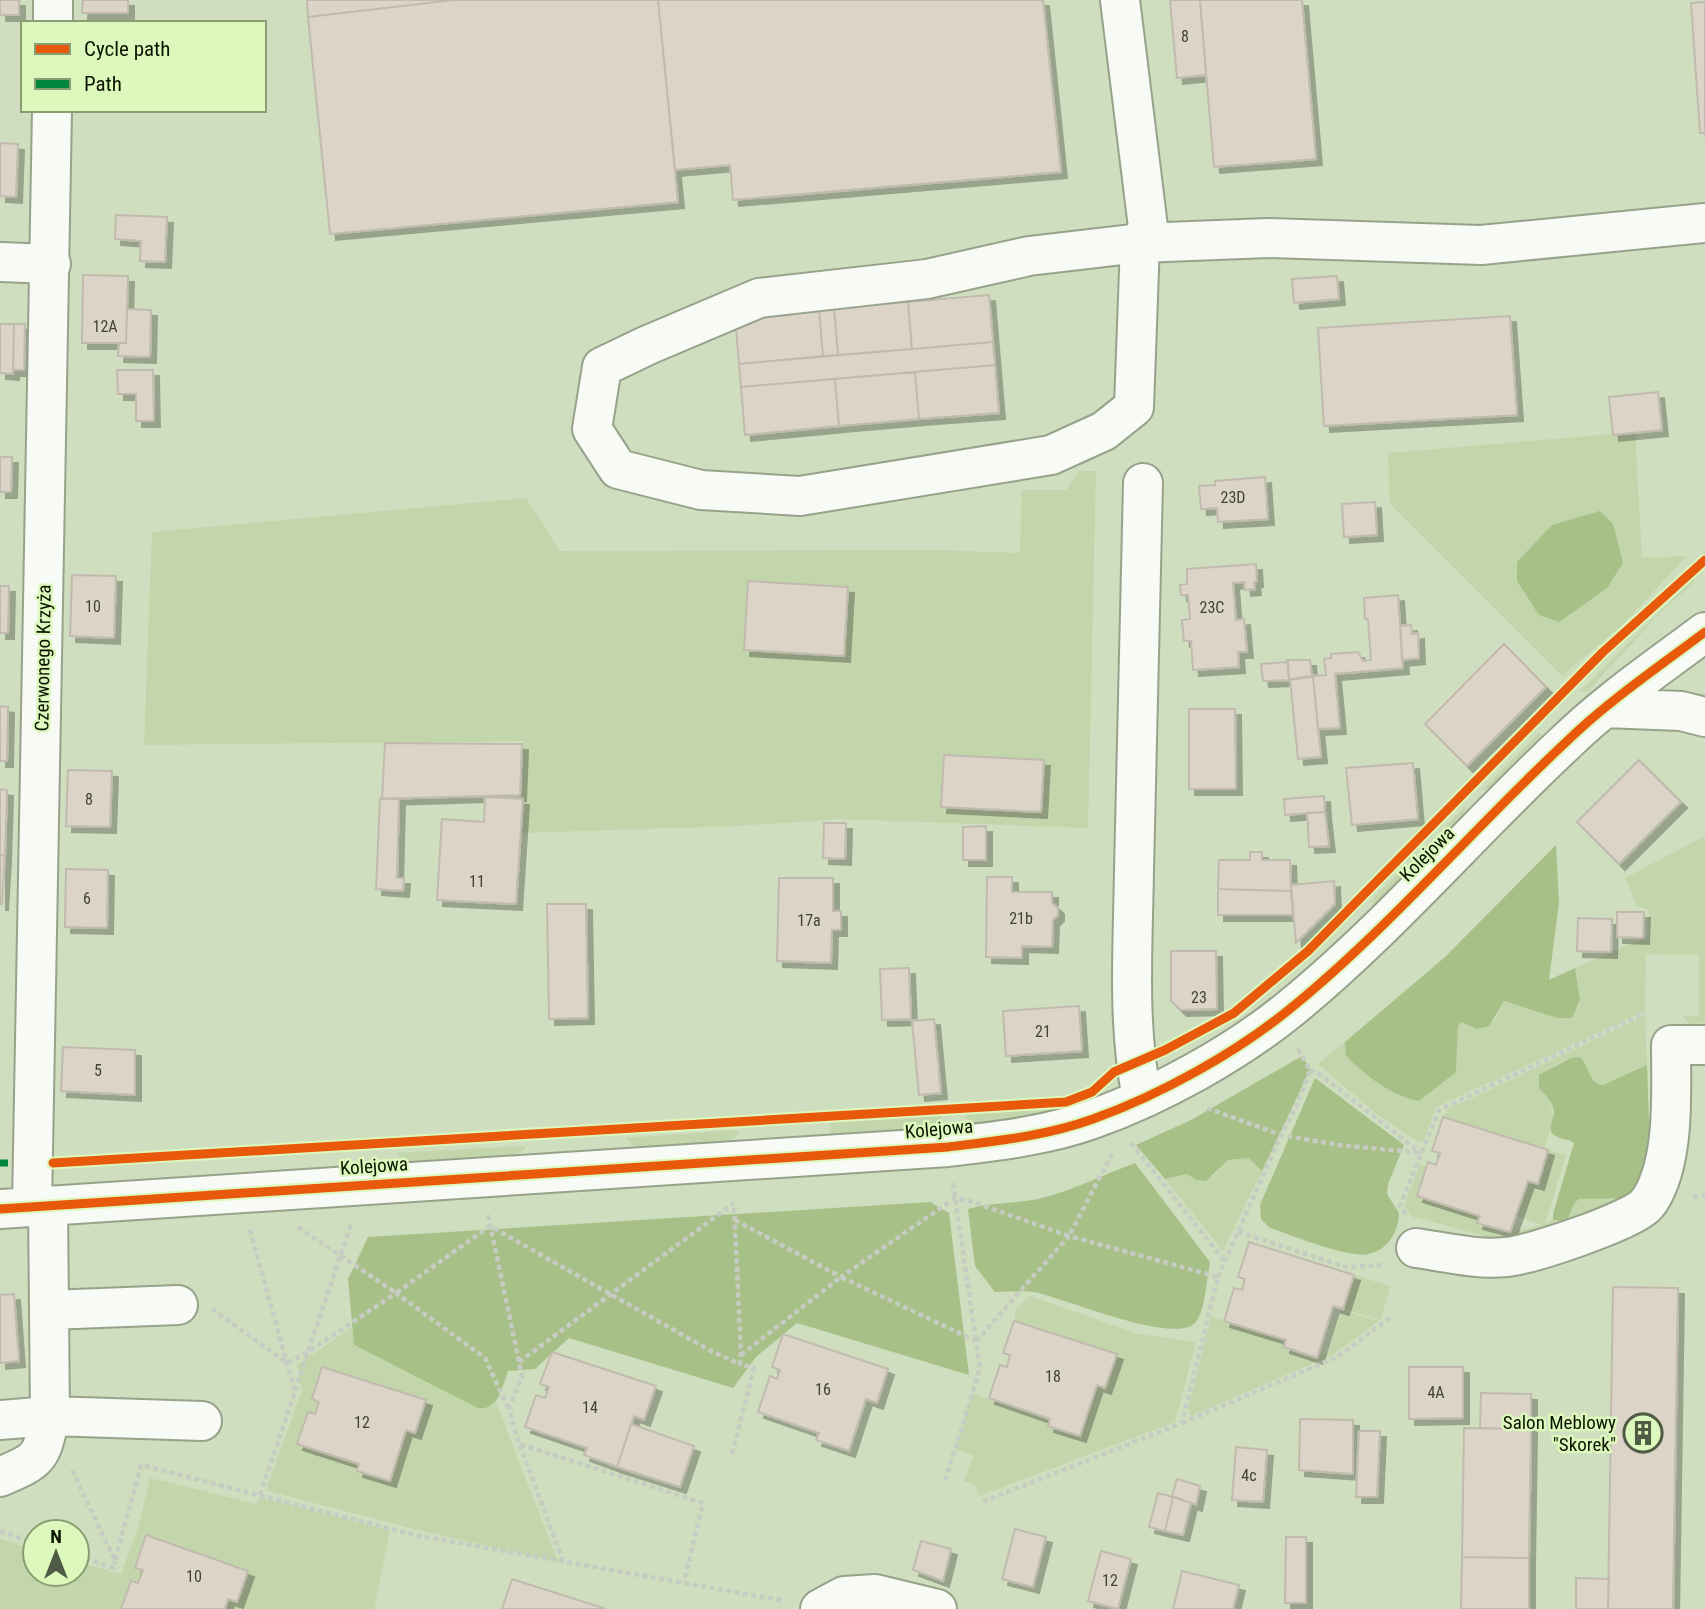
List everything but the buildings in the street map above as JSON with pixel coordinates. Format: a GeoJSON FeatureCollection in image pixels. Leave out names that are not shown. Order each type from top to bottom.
{"type":"FeatureCollection","features":[{"type":"Feature","properties":{"kind":"street"},"geometry":{"type":"LineString","coordinates":[[53,0],[53,21]]}},
{"type":"Feature","properties":{"kind":"street"},"geometry":{"type":"LineString","coordinates":[[1120,0],[1148,227],[1140,243],[1134,407],[1104,430],[1051,454],[800,496],[701,490],[618,468],[592,429],[602,368],[648,345],[759,298],[928,279],[1029,256],[1140,243],[1268,238],[1481,245],[1705,223]]}},
{"type":"Feature","properties":{"kind":"street","name":"Czerwonego Krzyża"},"geometry":{"type":"LineString","coordinates":[[48,1427],[49,1310],[27,1207],[51,264],[52,112]]}},
{"type":"Feature","properties":{"kind":"street"},"geometry":{"type":"LineString","coordinates":[[0,262],[51,264]]}},
{"type":"Feature","properties":{"kind":"street"},"geometry":{"type":"LineString","coordinates":[[1142,1098],[1135,1062],[1133,1002],[1143,483]]}},
{"type":"Feature","properties":{"kind":"street","name":"Kolejowa"},"geometry":{"type":"LineString","coordinates":[[27,1207],[948,1147],[1026,1138],[1093,1119],[1214,1062],[1289,1010],[1340,965],[1565,743],[1605,708],[1705,632]]}},
{"type":"Feature","properties":{"kind":"street"},"geometry":{"type":"LineString","coordinates":[[1605,708],[1681,711],[1705,717]]}},
{"type":"Feature","properties":{"kind":"street"},"geometry":{"type":"LineString","coordinates":[[1407,1245],[1480,1257],[1507,1257],[1541,1249],[1605,1226],[1647,1205],[1655,1191],[1664,1161],[1673,1030]]}},
{"type":"Feature","properties":{"kind":"street"},"geometry":{"type":"LineString","coordinates":[[49,1310],[193,1306]]}},
{"type":"Feature","properties":{"kind":"street"},"geometry":{"type":"LineString","coordinates":[[0,1420],[48,1427],[202,1422]]}},
{"type":"Feature","properties":{"kind":"street"},"geometry":{"type":"LineString","coordinates":[[0,1476],[31,1464],[43,1446],[48,1427]]}},
{"type":"Feature","properties":{"kind":"street"},"geometry":{"type":"LineString","coordinates":[[821,1608],[844,1596],[875,1594],[937,1609]]}},
{"type":"Feature","properties":{"kind":"path"},"geometry":{"type":"LineString","coordinates":[[1238,1232],[1346,1267],[1407,1245],[1400,1206],[1439,1110],[1673,1030]]}},
{"type":"Feature","properties":{"kind":"path"},"geometry":{"type":"LineString","coordinates":[[1298,1048],[1310,1070],[1322,1076],[1422,1153]]}},
{"type":"Feature","properties":{"kind":"path"},"geometry":{"type":"LineString","coordinates":[[1182,1423],[1218,1276],[1295,1109],[1310,1070]]}},
{"type":"Feature","properties":{"kind":"path"},"geometry":{"type":"LineString","coordinates":[[1201,1106],[1281,1135],[1339,1145],[1422,1153]]}},
{"type":"Feature","properties":{"kind":"path"},"geometry":{"type":"LineString","coordinates":[[1131,1142],[1225,1262]]}},
{"type":"Feature","properties":{"kind":"path"},"geometry":{"type":"LineString","coordinates":[[976,1341],[1069,1236],[1116,1147]]}},
{"type":"Feature","properties":{"kind":"path"},"geometry":{"type":"LineString","coordinates":[[946,1481],[980,1369],[953,1181]]}},
{"type":"Feature","properties":{"kind":"path"},"geometry":{"type":"LineString","coordinates":[[741,1355],[841,1276],[955,1198],[1069,1236],[1218,1276]]}},
{"type":"Feature","properties":{"kind":"path"},"geometry":{"type":"LineString","coordinates":[[519,1362],[734,1203],[740,1364]]}},
{"type":"Feature","properties":{"kind":"path"},"geometry":{"type":"LineString","coordinates":[[488,1215],[522,1377],[509,1409]]}},
{"type":"Feature","properties":{"kind":"path"},"geometry":{"type":"LineString","coordinates":[[735,1220],[841,1276],[976,1341]]}},
{"type":"Feature","properties":{"kind":"path"},"geometry":{"type":"LineString","coordinates":[[260,1495],[352,1223]]}},
{"type":"Feature","properties":{"kind":"path"},"geometry":{"type":"LineString","coordinates":[[287,1363],[309,1352],[490,1226]]}},
{"type":"Feature","properties":{"kind":"path"},"geometry":{"type":"LineString","coordinates":[[490,1226],[711,1351],[754,1368],[732,1454]]}},
{"type":"Feature","properties":{"kind":"path"},"geometry":{"type":"LineString","coordinates":[[297,1227],[396,1293],[485,1358],[509,1409],[519,1444],[563,1561]]}},
{"type":"Feature","properties":{"kind":"path"},"geometry":{"type":"LineString","coordinates":[[250,1230],[295,1392]]}},
{"type":"Feature","properties":{"kind":"path"},"geometry":{"type":"LineString","coordinates":[[193,1306],[287,1363]]}},
{"type":"Feature","properties":{"kind":"path"},"geometry":{"type":"LineString","coordinates":[[982,1502],[1182,1423],[1337,1357],[1392,1316]]}},
{"type":"Feature","properties":{"kind":"path"},"geometry":{"type":"LineString","coordinates":[[48,1427],[59,1441],[115,1561]]}},
{"type":"Feature","properties":{"kind":"path"},"geometry":{"type":"LineString","coordinates":[[519,1444],[703,1503],[684,1582]]}},
{"type":"Feature","properties":{"kind":"path"},"geometry":{"type":"LineString","coordinates":[[91,1561],[114,1568],[141,1465],[415,1535],[821,1608]]}},
{"type":"Feature","properties":{"kind":"path"},"geometry":{"type":"LineString","coordinates":[[0,1531],[21,1538]]}},
{"type":"Feature","properties":{"kind":"green space"},"geometry":{"type":"Polygon","coordinates":[[[1635,432],[1642,558],[1687,556],[1625,622],[1562,676],[1390,504],[1388,453],[1635,432]]]}},
{"type":"Feature","properties":{"kind":"green space"},"geometry":{"type":"Polygon","coordinates":[[[1079,471],[1096,471],[1088,828],[839,819],[735,826],[521,833],[523,741],[144,745],[152,532],[526,498],[560,551],[938,550],[1020,553],[1022,490],[1066,490],[1079,471]]]}},
{"type":"Feature","properties":{"kind":"green space"},"geometry":{"type":"Polygon","coordinates":[[[1600,511],[1613,524],[1623,563],[1607,588],[1559,622],[1539,615],[1517,581],[1517,562],[1552,525],[1600,511]]]}},
{"type":"Feature","properties":{"kind":"green space"},"geometry":{"type":"Polygon","coordinates":[[[1695,577],[1694,582],[1660,613],[1588,691],[1579,692],[1695,577]]]}},
{"type":"Feature","properties":{"kind":"green space"},"geometry":{"type":"Polygon","coordinates":[[[1539,733],[1544,737],[1492,788],[1482,790],[1539,733]]]}},
{"type":"Feature","properties":{"kind":"green space"},"geometry":{"type":"Polygon","coordinates":[[[1465,807],[1464,818],[1376,904],[1370,902],[1465,807]]]}},
{"type":"Feature","properties":{"kind":"green space"},"geometry":{"type":"Polygon","coordinates":[[[1705,836],[1705,1023],[1690,1024],[1682,1016],[1699,1016],[1699,955],[1646,954],[1645,1011],[1436,1107],[1424,1140],[1418,1142],[1375,1113],[1318,1064],[1345,1042],[1346,1056],[1456,1072],[1458,1026],[1461,1022],[1493,1023],[1504,1001],[1557,1018],[1580,999],[1575,968],[1647,937],[1649,910],[1637,906],[1625,878],[1705,836]]]}},
{"type":"Feature","properties":{"kind":"green space"},"geometry":{"type":"Polygon","coordinates":[[[1556,845],[1559,902],[1549,980],[1575,968],[1580,999],[1572,1018],[1557,1018],[1504,1001],[1489,1026],[1477,1029],[1461,1022],[1458,1026],[1456,1072],[1419,1101],[1389,1090],[1353,1063],[1346,1056],[1345,1042],[1445,957],[1556,845]]]}},
{"type":"Feature","properties":{"kind":"green space"},"geometry":{"type":"Polygon","coordinates":[[[1645,1016],[1647,1065],[1603,1085],[1593,1082],[1585,1062],[1580,1057],[1565,1060],[1546,1075],[1539,1088],[1550,1103],[1553,1117],[1544,1149],[1443,1117],[1447,1110],[1645,1016]]]}},
{"type":"Feature","properties":{"kind":"green space"},"geometry":{"type":"Polygon","coordinates":[[[1302,1056],[1310,1070],[1262,1171],[1249,1158],[1228,1160],[1206,1181],[1196,1180],[1187,1174],[1165,1179],[1136,1145],[1191,1120],[1302,1056]]]}},
{"type":"Feature","properties":{"kind":"green space"},"geometry":{"type":"Polygon","coordinates":[[[1580,1057],[1594,1081],[1603,1085],[1647,1065],[1651,1177],[1638,1198],[1579,1199],[1565,1222],[1553,1220],[1553,1214],[1574,1143],[1551,1132],[1553,1108],[1539,1088],[1539,1075],[1571,1058],[1580,1057]]]}},
{"type":"Feature","properties":{"kind":"green space"},"geometry":{"type":"Polygon","coordinates":[[[1315,1078],[1404,1145],[1388,1184],[1387,1194],[1399,1213],[1397,1226],[1387,1244],[1376,1252],[1360,1255],[1335,1250],[1270,1228],[1261,1219],[1260,1205],[1315,1078]]]}},
{"type":"Feature","properties":{"kind":"green space"},"geometry":{"type":"Polygon","coordinates":[[[1066,1106],[1015,1119],[975,1125],[967,1119],[965,1113],[1066,1106]]]}},
{"type":"Feature","properties":{"kind":"green space"},"geometry":{"type":"Polygon","coordinates":[[[942,1115],[940,1121],[929,1130],[831,1136],[830,1123],[942,1115]]]}},
{"type":"Feature","properties":{"kind":"green space"},"geometry":{"type":"Polygon","coordinates":[[[738,1130],[737,1136],[727,1143],[636,1148],[625,1138],[738,1130]]]}},
{"type":"Feature","properties":{"kind":"green space"},"geometry":{"type":"Polygon","coordinates":[[[526,1146],[511,1157],[409,1163],[396,1153],[526,1146]]]}},
{"type":"Feature","properties":{"kind":"green space"},"geometry":{"type":"Polygon","coordinates":[[[1548,1150],[1566,1155],[1545,1224],[1569,1217],[1576,1201],[1583,1198],[1638,1198],[1510,1243],[1415,1217],[1414,1219],[1404,1206],[1420,1165],[1427,1166],[1480,1216],[1478,1223],[1510,1232],[1543,1225],[1516,1216],[1528,1181],[1548,1150]]]}},
{"type":"Feature","properties":{"kind":"green space"},"geometry":{"type":"Polygon","coordinates":[[[1249,1158],[1262,1171],[1223,1251],[1165,1179],[1187,1174],[1196,1180],[1214,1175],[1228,1160],[1249,1158]]]}},
{"type":"Feature","properties":{"kind":"green space"},"geometry":{"type":"Polygon","coordinates":[[[1135,1163],[1210,1262],[1201,1313],[1194,1324],[1182,1328],[1164,1328],[1119,1318],[1038,1293],[995,1292],[975,1266],[968,1209],[1050,1196],[1135,1163]]]}},
{"type":"Feature","properties":{"kind":"green space"},"geometry":{"type":"Polygon","coordinates":[[[930,1202],[949,1213],[969,1375],[797,1323],[756,1357],[733,1388],[569,1338],[535,1369],[508,1371],[495,1402],[491,1406],[478,1408],[354,1345],[348,1279],[368,1237],[930,1202]]]}},
{"type":"Feature","properties":{"kind":"green space"},"geometry":{"type":"Polygon","coordinates":[[[1354,1275],[1390,1286],[1381,1320],[1343,1309],[1354,1275]]]}},
{"type":"Feature","properties":{"kind":"green space"},"geometry":{"type":"Polygon","coordinates":[[[1030,1296],[1138,1334],[1196,1342],[1175,1422],[979,1496],[975,1484],[964,1481],[974,1455],[955,1450],[972,1394],[1050,1419],[1048,1426],[1080,1436],[1097,1385],[1105,1387],[1116,1354],[1014,1321],[1016,1309],[1030,1296]]]}},
{"type":"Feature","properties":{"kind":"green space"},"geometry":{"type":"Polygon","coordinates":[[[1341,1310],[1379,1321],[1332,1355],[1191,1416],[1188,1409],[1211,1317],[1286,1340],[1284,1347],[1317,1358],[1328,1352],[1341,1310]]]}},
{"type":"Feature","properties":{"kind":"green space"},"geometry":{"type":"Polygon","coordinates":[[[352,1327],[354,1345],[478,1408],[492,1407],[496,1402],[558,1562],[414,1529],[268,1491],[267,1486],[302,1391],[297,1365],[352,1327]]]}},
{"type":"Feature","properties":{"kind":"green space"},"geometry":{"type":"Polygon","coordinates":[[[150,1478],[256,1504],[261,1498],[390,1530],[374,1609],[0,1609],[0,1539],[21,1545],[21,1588],[91,1588],[91,1566],[121,1574],[139,1525],[150,1478]]]}},
{"type":"Feature","properties":{"kind":"marked path"},"geometry":{"type":"LineString","coordinates":[[0,1163],[8,1163]]}},
{"type":"Feature","properties":{"kind":"cycle path"},"geometry":{"type":"LineString","coordinates":[[53,1163],[1066,1102],[1092,1092],[1114,1072],[1165,1050],[1234,1013],[1308,951],[1603,652],[1705,560]]}},
{"type":"Feature","properties":{"kind":"cycle path"},"geometry":{"type":"LineString","coordinates":[[0,1209],[948,1147],[1039,1134],[1093,1119],[1144,1098],[1222,1057],[1291,1008],[1362,946],[1580,729],[1705,632]]}},
{"type":"Feature","properties":{"kind":"place","name":"Salon Meblowy \"Skorek\""},"geometry":{"type":"Point","coordinates":[1643,1433]}}]}
